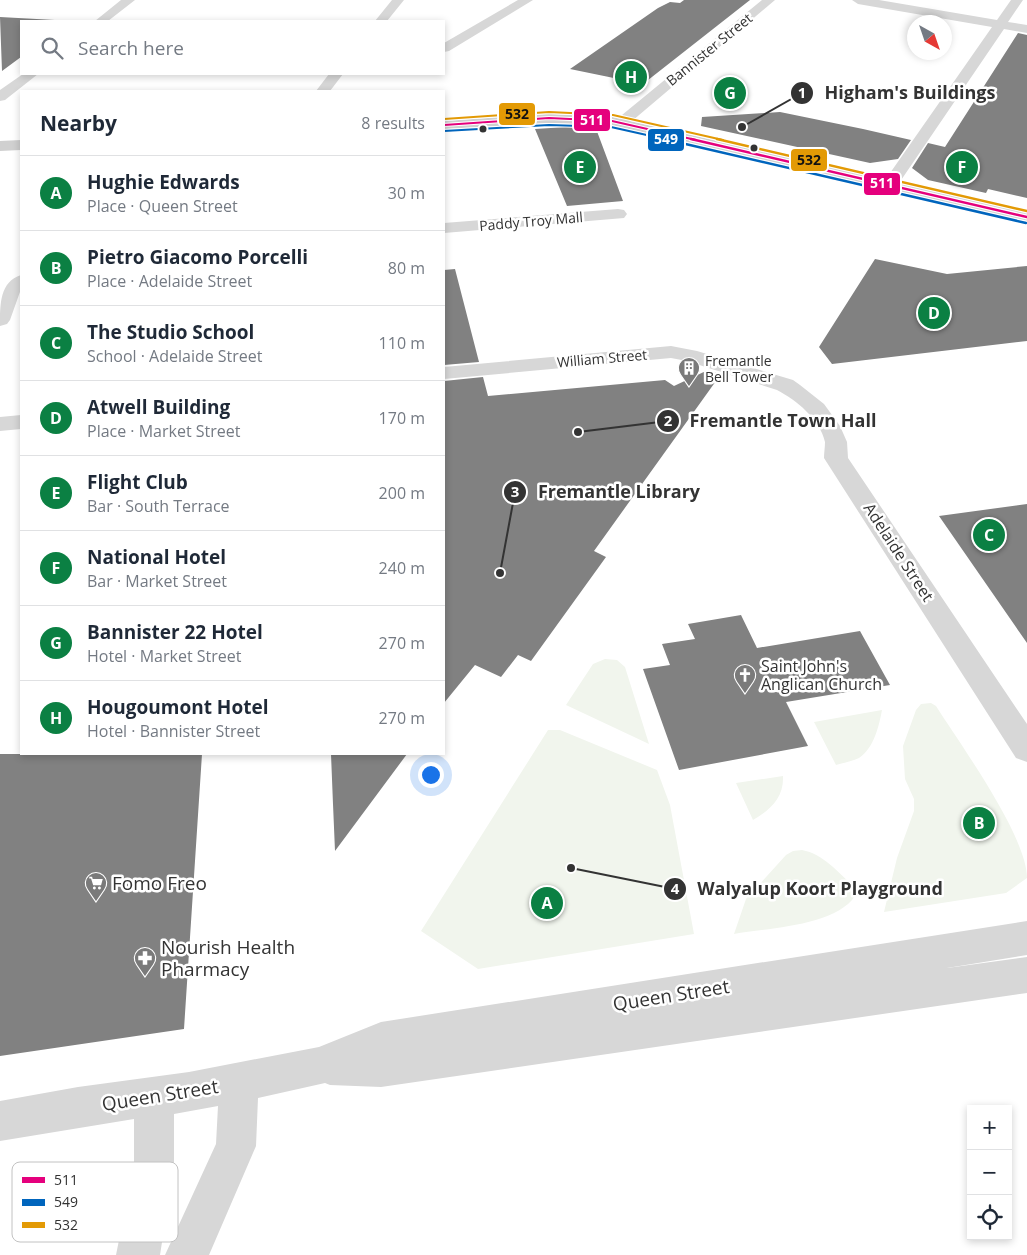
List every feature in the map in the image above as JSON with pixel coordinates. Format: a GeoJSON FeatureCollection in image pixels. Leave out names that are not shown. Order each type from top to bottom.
{"type":"FeatureCollection","features":[{"type":"Feature","properties":{"kind":"street"},"geometry":{"type":"LineString","coordinates":[[102,20],[129,0]]}},
{"type":"Feature","properties":{"kind":"street"},"geometry":{"type":"LineString","coordinates":[[383,20],[398,0]]}},
{"type":"Feature","properties":{"kind":"street"},"geometry":{"type":"LineString","coordinates":[[445,47],[527,0]]}},
{"type":"Feature","properties":{"kind":"street","name":"Bannister Street"},"geometry":{"type":"LineString","coordinates":[[627,118],[769,0]]}},
{"type":"Feature","properties":{"kind":"street"},"geometry":{"type":"LineString","coordinates":[[858,0],[1027,29]]}},
{"type":"Feature","properties":{"kind":"street"},"geometry":{"type":"LineString","coordinates":[[892,182],[1017,0]]}},
{"type":"Feature","properties":{"kind":"street"},"geometry":{"type":"LineString","coordinates":[[0,97],[30,75]]}},
{"type":"Feature","properties":{"kind":"street"},"geometry":{"type":"LineString","coordinates":[[324,90],[335,75]]}},
{"type":"Feature","properties":{"kind":"street"},"geometry":{"type":"LineString","coordinates":[[445,118],[568,110],[593,112],[627,118],[892,182],[1027,217]]}},
{"type":"Feature","properties":{"kind":"street"},"geometry":{"type":"LineString","coordinates":[[445,125],[582,119],[627,124],[892,182],[1027,208]]}},
{"type":"Feature","properties":{"kind":"street"},"geometry":{"type":"LineString","coordinates":[[0,146],[20,145]]}},
{"type":"Feature","properties":{"kind":"street"},"geometry":{"type":"LineString","coordinates":[[0,153],[20,152]]}},
{"type":"Feature","properties":{"kind":"street","name":"Paddy Troy Mall"},"geometry":{"type":"LineString","coordinates":[[445,228],[618,214]]}},
{"type":"Feature","properties":{"kind":"street"},"geometry":{"type":"LineString","coordinates":[[0,320],[12,286],[20,282]]}},
{"type":"Feature","properties":{"kind":"street","name":"William Street"},"geometry":{"type":"LineString","coordinates":[[445,373],[671,352],[690,355],[758,376]]}},
{"type":"Feature","properties":{"kind":"street","name":"Adelaide Street"},"geometry":{"type":"LineString","coordinates":[[758,376],[785,385],[796,391],[811,403],[820,414],[834,436],[836,458],[1027,749]]}},
{"type":"Feature","properties":{"kind":"street"},"geometry":{"type":"LineString","coordinates":[[0,424],[20,422]]}},
{"type":"Feature","properties":{"kind":"street","name":"Queen Street"},"geometry":{"type":"LineString","coordinates":[[0,1122],[78,1108],[154,1098],[319,1066],[381,1041],[1027,938]]}},
{"type":"Feature","properties":{"kind":"street","name":"Queen Street"},"geometry":{"type":"LineString","coordinates":[[319,1066],[381,1068],[1027,975]]}},
{"type":"Feature","properties":{"kind":"street"},"geometry":{"type":"LineString","coordinates":[[187,1255],[236,1146],[239,1082]]}},
{"type":"Feature","properties":{"kind":"street"},"geometry":{"type":"LineString","coordinates":[[154,1098],[154,1162]]}},
{"type":"Feature","properties":{"kind":"street"},"geometry":{"type":"LineString","coordinates":[[138,1255],[140,1242]]}},
{"type":"Feature","properties":{"kind":"shaded area"},"geometry":{"type":"Polygon","coordinates":[[[605,659],[617,660],[625,667],[649,744],[566,705],[593,664],[605,659]]]}},
{"type":"Feature","properties":{"kind":"shaded area"},"geometry":{"type":"Polygon","coordinates":[[[931,703],[936,706],[991,790],[1005,815],[1024,860],[1027,878],[1006,893],[884,912],[897,858],[914,811],[914,799],[905,779],[903,746],[916,710],[921,704],[931,703]]]}},
{"type":"Feature","properties":{"kind":"shaded area"},"geometry":{"type":"Polygon","coordinates":[[[882,710],[875,736],[869,749],[857,759],[836,765],[814,722],[882,710]]]}},
{"type":"Feature","properties":{"kind":"shaded area"},"geometry":{"type":"Polygon","coordinates":[[[548,730],[560,730],[657,770],[670,805],[694,934],[478,969],[421,931],[548,730]]]}},
{"type":"Feature","properties":{"kind":"shaded area"},"geometry":{"type":"Polygon","coordinates":[[[783,776],[781,791],[775,802],[753,820],[736,783],[783,776]]]}},
{"type":"Feature","properties":{"kind":"shaded area"},"geometry":{"type":"Polygon","coordinates":[[[802,850],[817,855],[830,864],[853,886],[855,896],[845,906],[817,920],[734,934],[746,899],[786,855],[793,851],[802,850]]]}},
{"type":"Feature","properties":{"kind":"building"},"geometry":{"type":"Polygon","coordinates":[[[684,0],[750,0],[643,84],[570,69],[658,8],[670,2],[680,3],[684,0]]]}},
{"type":"Feature","properties":{"kind":"building"},"geometry":{"type":"Polygon","coordinates":[[[0,17],[55,20],[20,20],[20,58],[2,71],[0,17]]]}},
{"type":"Feature","properties":{"kind":"building"},"geometry":{"type":"Polygon","coordinates":[[[1018,33],[1027,35],[1027,198],[988,189],[986,193],[928,180],[912,168],[928,143],[945,147],[1018,33]]]}},
{"type":"Feature","properties":{"kind":"building"},"geometry":{"type":"Polygon","coordinates":[[[780,112],[911,140],[898,159],[870,163],[701,126],[702,117],[780,112]]]}},
{"type":"Feature","properties":{"kind":"building"},"geometry":{"type":"Polygon","coordinates":[[[595,126],[623,201],[567,206],[535,129],[595,126]]]}},
{"type":"Feature","properties":{"kind":"building"},"geometry":{"type":"Polygon","coordinates":[[[875,259],[947,274],[1027,266],[1027,341],[832,364],[819,347],[875,259]]]}},
{"type":"Feature","properties":{"kind":"building"},"geometry":{"type":"Polygon","coordinates":[[[455,269],[479,362],[445,365],[445,270],[455,269]]]}},
{"type":"Feature","properties":{"kind":"building"},"geometry":{"type":"Polygon","coordinates":[[[708,370],[721,374],[594,551],[606,557],[531,661],[518,655],[501,677],[475,665],[445,702],[445,381],[483,377],[488,396],[665,380],[674,386],[708,370]]]}},
{"type":"Feature","properties":{"kind":"building"},"geometry":{"type":"Polygon","coordinates":[[[1027,504],[1027,643],[939,516],[1027,504]]]}},
{"type":"Feature","properties":{"kind":"building","name":"Saint John's Anglican Church"},"geometry":{"type":"Polygon","coordinates":[[[741,615],[757,648],[860,631],[890,685],[786,702],[808,746],[679,770],[643,669],[670,665],[662,644],[695,639],[688,624],[741,615]]]}},
{"type":"Feature","properties":{"kind":"building","name":"Fomo Freo"},"geometry":{"type":"Polygon","coordinates":[[[0,754],[202,755],[184,1029],[0,1056],[0,754]]]}},
{"type":"Feature","properties":{"kind":"building"},"geometry":{"type":"Polygon","coordinates":[[[331,755],[406,755],[335,851],[331,755]]]}},
{"type":"Feature","properties":{"kind":"transit line","name":"532"},"geometry":{"type":"LineString","coordinates":[[445,119],[549,112],[613,115],[1027,211]]}},
{"type":"Feature","properties":{"kind":"transit line","name":"511"},"geometry":{"type":"LineString","coordinates":[[445,125],[549,118],[612,121],[1027,217]]}},
{"type":"Feature","properties":{"kind":"transit line","name":"549"},"geometry":{"type":"LineString","coordinates":[[445,131],[549,125],[611,127],[1026,223]]}},
{"type":"Feature","properties":{"kind":"place","name":"Hougoumont Hotel"},"geometry":{"type":"Point","coordinates":[631,77]}},
{"type":"Feature","properties":{"kind":"place","name":"Bannister 22 Hotel"},"geometry":{"type":"Point","coordinates":[730,93]}},
{"type":"Feature","properties":{"kind":"place","name":"Higham's Buildings"},"geometry":{"type":"Point","coordinates":[742,127]}},
{"type":"Feature","properties":{"kind":"place","name":"Flight Club"},"geometry":{"type":"Point","coordinates":[580,167]}},
{"type":"Feature","properties":{"kind":"place","name":"National Hotel"},"geometry":{"type":"Point","coordinates":[962,167]}},
{"type":"Feature","properties":{"kind":"place","name":"Atwell Building"},"geometry":{"type":"Point","coordinates":[934,313]}},
{"type":"Feature","properties":{"kind":"place","name":"Fremantle Bell Tower"},"geometry":{"type":"Point","coordinates":[689,387]}},
{"type":"Feature","properties":{"kind":"place","name":"Fremantle Town Hall"},"geometry":{"type":"Point","coordinates":[578,432]}},
{"type":"Feature","properties":{"kind":"place","name":"The Studio School"},"geometry":{"type":"Point","coordinates":[989,535]}},
{"type":"Feature","properties":{"kind":"place","name":"Fremantle Library"},"geometry":{"type":"Point","coordinates":[500,573]}},
{"type":"Feature","properties":{"kind":"place","name":"Saint John's Anglican Church"},"geometry":{"type":"Point","coordinates":[745,694]}},
{"type":"Feature","properties":{"kind":"place","name":"Pietro Giacomo Porcelli"},"geometry":{"type":"Point","coordinates":[979,823]}},
{"type":"Feature","properties":{"kind":"place","name":"Walyalup Koort Playground"},"geometry":{"type":"Point","coordinates":[571,868]}},
{"type":"Feature","properties":{"kind":"place","name":"Fomo Freo"},"geometry":{"type":"Point","coordinates":[96,902]}},
{"type":"Feature","properties":{"kind":"place","name":"Hughie Edwards"},"geometry":{"type":"Point","coordinates":[547,903]}},
{"type":"Feature","properties":{"kind":"place","name":"Nourish Health Pharmacy"},"geometry":{"type":"Point","coordinates":[145,977]}}]}
